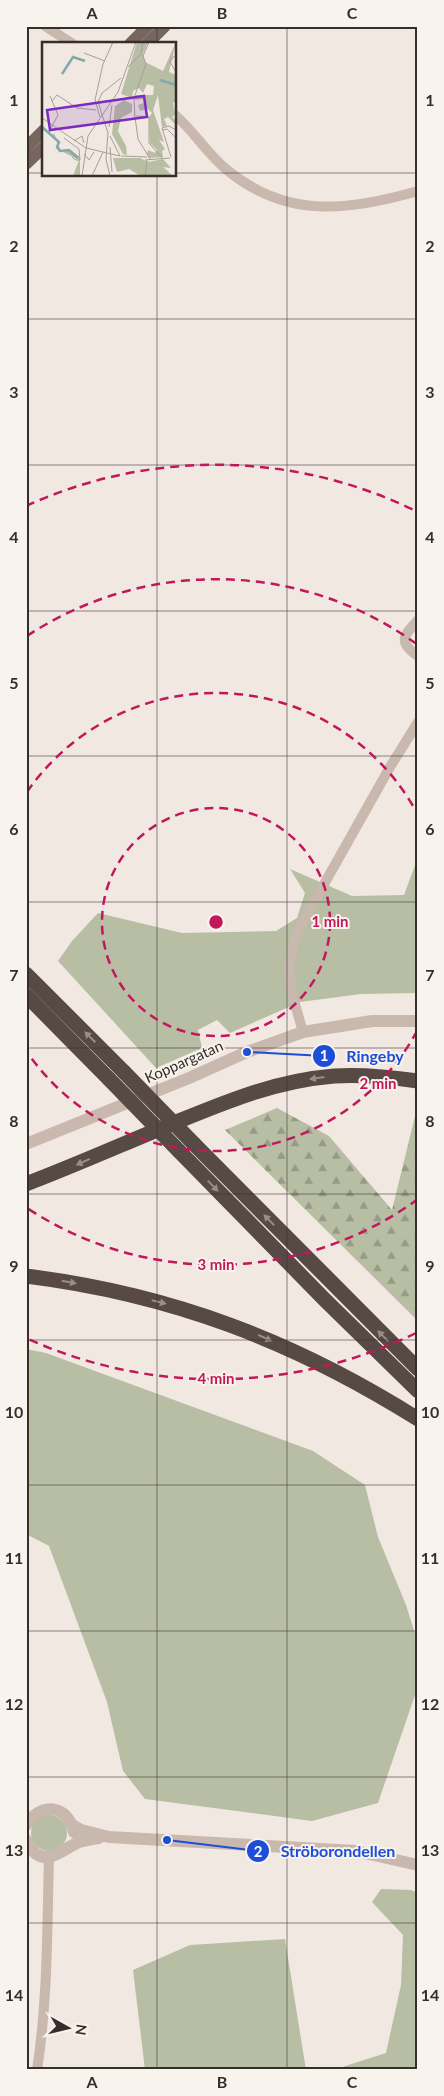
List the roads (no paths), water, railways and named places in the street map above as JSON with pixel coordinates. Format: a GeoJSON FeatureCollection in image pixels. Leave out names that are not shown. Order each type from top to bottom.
{"type":"FeatureCollection","features":[{"type":"Feature","properties":{"kind":"highway"},"geometry":{"type":"LineString","coordinates":[[26,970],[38,985]]}},
{"type":"Feature","properties":{"kind":"highway"},"geometry":{"type":"LineString","coordinates":[[26,974],[418,1369]]}},
{"type":"Feature","properties":{"kind":"highway"},"geometry":{"type":"LineString","coordinates":[[26,995],[353,1328],[418,1390]]}},
{"type":"Feature","properties":{"kind":"highway"},"geometry":{"type":"LineString","coordinates":[[26,1184],[240,1096],[289,1082],[336,1076],[380,1076],[418,1081]]}},
{"type":"Feature","properties":{"kind":"highway"},"geometry":{"type":"LineString","coordinates":[[26,1276],[112,1290],[174,1305],[220,1320],[324,1365],[381,1396],[418,1419]]}},
{"type":"Feature","properties":{"kind":"main road"},"geometry":{"type":"LineString","coordinates":[[132,42],[148,26]]}},
{"type":"Feature","properties":{"kind":"main road"},"geometry":{"type":"LineString","coordinates":[[149,42],[165,26]]}},
{"type":"Feature","properties":{"kind":"main road"},"geometry":{"type":"LineString","coordinates":[[26,148],[42,132]]}},
{"type":"Feature","properties":{"kind":"main road"},"geometry":{"type":"LineString","coordinates":[[26,164],[42,149]]}},
{"type":"Feature","properties":{"kind":"street"},"geometry":{"type":"LineString","coordinates":[[45,26],[70,42]]}},
{"type":"Feature","properties":{"kind":"street"},"geometry":{"type":"LineString","coordinates":[[176,116],[226,170],[252,188],[282,201],[300,205],[342,206],[371,203],[418,191]]}},
{"type":"Feature","properties":{"kind":"street"},"geometry":{"type":"LineString","coordinates":[[418,620],[405,634],[404,641],[407,647],[418,656]]}},
{"type":"Feature","properties":{"kind":"street"},"geometry":{"type":"LineString","coordinates":[[302,1032],[291,990],[289,966],[296,934],[340,853],[418,722]]}},
{"type":"Feature","properties":{"kind":"street","name":"Koppargatan"},"geometry":{"type":"LineString","coordinates":[[26,1144],[58,1133],[246,1052],[302,1032],[372,1021],[418,1021]]}},
{"type":"Feature","properties":{"kind":"street"},"geometry":{"type":"LineString","coordinates":[[27,1823],[35,1814],[51,1809],[61,1812],[72,1825],[87,1832],[109,1837],[356,1851],[418,1865]]}},
{"type":"Feature","properties":{"kind":"street"},"geometry":{"type":"LineString","coordinates":[[69,1848],[74,1833],[72,1825]]}},
{"type":"Feature","properties":{"kind":"street"},"geometry":{"type":"LineString","coordinates":[[26,1840],[38,1854],[54,1857],[85,1840],[109,1837]]}},
{"type":"Feature","properties":{"kind":"street"},"geometry":{"type":"LineString","coordinates":[[37,2070],[43,2032],[48,1963],[49,1857]]}},
{"type":"Feature","properties":{"kind":"place","name":"Ringeby"},"geometry":{"type":"Point","coordinates":[247,1052]}},
{"type":"Feature","properties":{"kind":"place","name":"Ströborondellen"},"geometry":{"type":"Point","coordinates":[167,1840]}}]}
